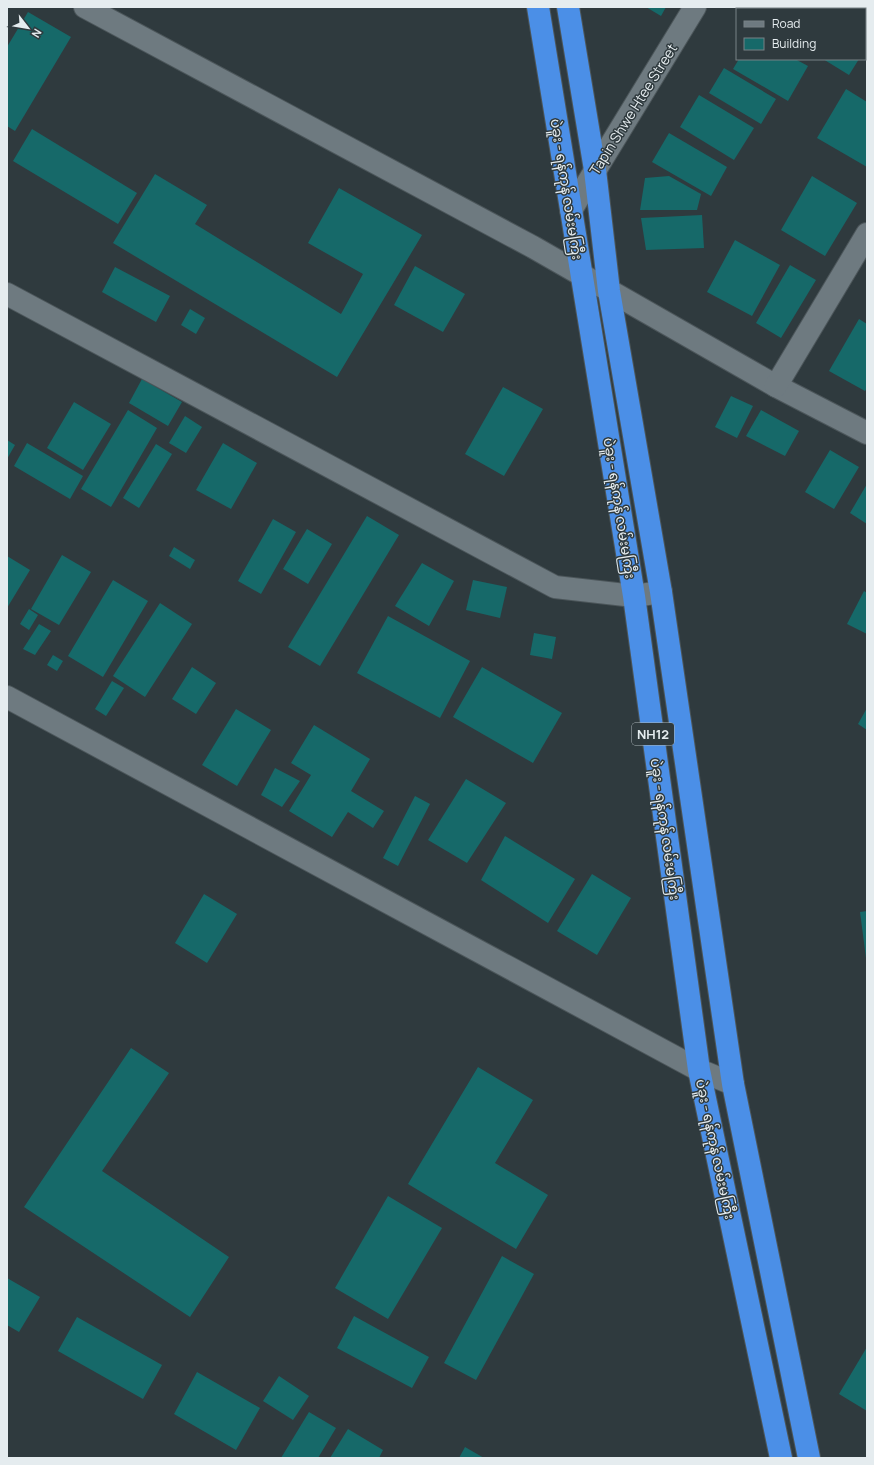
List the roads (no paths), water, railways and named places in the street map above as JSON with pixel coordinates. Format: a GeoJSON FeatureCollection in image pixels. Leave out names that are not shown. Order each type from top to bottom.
{"type":"FeatureCollection","features":[{"type":"Feature","properties":{"kind":"highway","name":"ပဲခူး - ရန်ကုန် လမ်းမကြီး"},"geometry":{"type":"LineString","coordinates":[[538,7],[634,596],[699,1070],[781,1458]]}},
{"type":"Feature","properties":{"kind":"highway","name":"ပဲခူး - ရန်ကုန် လမ်းမကြီး"},"geometry":{"type":"LineString","coordinates":[[568,7],[595,170],[610,291],[661,592],[733,1084],[809,1458]]}},
{"type":"Feature","properties":{"kind":"street"},"geometry":{"type":"LineString","coordinates":[[85,7],[526,243],[581,276],[776,386],[867,433]]}},
{"type":"Feature","properties":{"kind":"street","name":"Tapin Shwe Htee Street"},"geometry":{"type":"LineString","coordinates":[[571,210],[696,7]]}},
{"type":"Feature","properties":{"kind":"street"},"geometry":{"type":"LineString","coordinates":[[776,386],[867,234]]}},
{"type":"Feature","properties":{"kind":"street"},"geometry":{"type":"LineString","coordinates":[[7,294],[555,587],[634,596],[661,592]]}},
{"type":"Feature","properties":{"kind":"street"},"geometry":{"type":"LineString","coordinates":[[7,697],[699,1070],[733,1084]]}}]}
